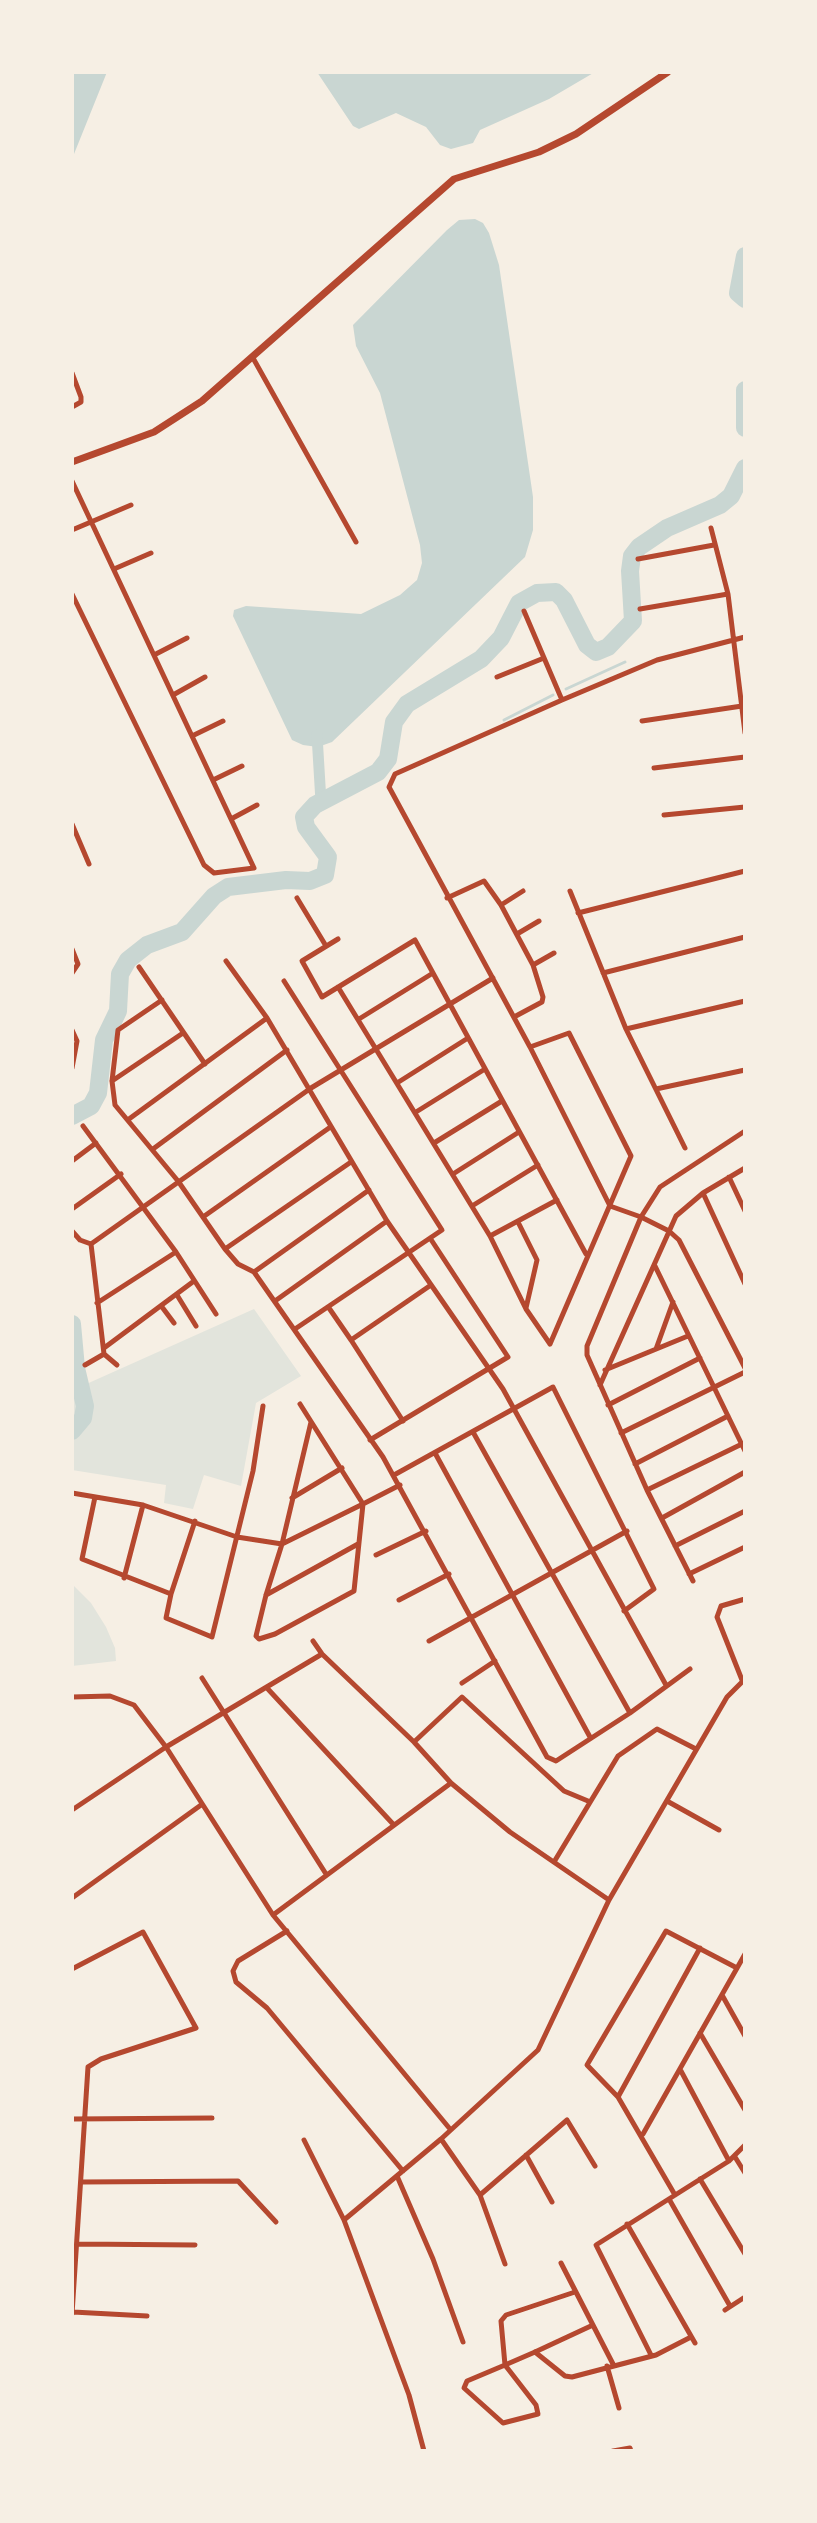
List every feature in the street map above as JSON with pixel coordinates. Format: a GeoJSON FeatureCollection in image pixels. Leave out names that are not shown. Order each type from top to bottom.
{"type":"FeatureCollection","features":[{"type":"Feature","properties":{"kind":"main road"},"geometry":{"type":"LineString","coordinates":[[72,462],[154,432],[202,401],[454,179],[517,162],[576,134],[668,72]]}},
{"type":"Feature","properties":{"kind":"street"},"geometry":{"type":"LineString","coordinates":[[253,358],[356,542]]}},
{"type":"Feature","properties":{"kind":"street"},"geometry":{"type":"LineString","coordinates":[[72,373],[81,402],[72,407]]}},
{"type":"Feature","properties":{"kind":"street"},"geometry":{"type":"LineString","coordinates":[[72,481],[254,868],[214,873],[204,865],[72,594]]}},
{"type":"Feature","properties":{"kind":"street"},"geometry":{"type":"LineString","coordinates":[[72,530],[131,505]]}},
{"type":"Feature","properties":{"kind":"street"},"geometry":{"type":"LineString","coordinates":[[711,528],[728,594],[745,733]]}},
{"type":"Feature","properties":{"kind":"street"},"geometry":{"type":"LineString","coordinates":[[638,559],[714,545]]}},
{"type":"Feature","properties":{"kind":"street"},"geometry":{"type":"LineString","coordinates":[[114,569],[151,553]]}},
{"type":"Feature","properties":{"kind":"street"},"geometry":{"type":"LineString","coordinates":[[640,609],[728,594]]}},
{"type":"Feature","properties":{"kind":"street"},"geometry":{"type":"LineString","coordinates":[[524,611],[562,700]]}},
{"type":"Feature","properties":{"kind":"street"},"geometry":{"type":"LineString","coordinates":[[621,1433],[714,1389],[745,1370],[679,1240],[669,1231],[641,1217],[610,1206],[530,1047],[389,787],[395,774],[562,700],[657,660],[745,637]]}},
{"type":"Feature","properties":{"kind":"street"},"geometry":{"type":"LineString","coordinates":[[154,655],[187,638]]}},
{"type":"Feature","properties":{"kind":"street"},"geometry":{"type":"LineString","coordinates":[[497,677],[544,658]]}},
{"type":"Feature","properties":{"kind":"street"},"geometry":{"type":"LineString","coordinates":[[173,695],[205,677]]}},
{"type":"Feature","properties":{"kind":"street"},"geometry":{"type":"LineString","coordinates":[[642,721],[742,706]]}},
{"type":"Feature","properties":{"kind":"street"},"geometry":{"type":"LineString","coordinates":[[192,736],[223,721]]}},
{"type":"Feature","properties":{"kind":"street"},"geometry":{"type":"LineString","coordinates":[[654,768],[745,757]]}},
{"type":"Feature","properties":{"kind":"street"},"geometry":{"type":"LineString","coordinates":[[213,780],[242,766]]}},
{"type":"Feature","properties":{"kind":"street"},"geometry":{"type":"LineString","coordinates":[[231,819],[257,805]]}},
{"type":"Feature","properties":{"kind":"street"},"geometry":{"type":"LineString","coordinates":[[664,815],[745,807]]}},
{"type":"Feature","properties":{"kind":"street"},"geometry":{"type":"LineString","coordinates":[[72,824],[89,864]]}},
{"type":"Feature","properties":{"kind":"street"},"geometry":{"type":"LineString","coordinates":[[578,913],[745,871]]}},
{"type":"Feature","properties":{"kind":"street"},"geometry":{"type":"LineString","coordinates":[[447,898],[484,881],[501,905],[533,965],[542,1002],[514,1017]]}},
{"type":"Feature","properties":{"kind":"street"},"geometry":{"type":"LineString","coordinates":[[501,905],[523,891]]}},
{"type":"Feature","properties":{"kind":"street"},"geometry":{"type":"LineString","coordinates":[[570,891],[626,1029],[685,1148]]}},
{"type":"Feature","properties":{"kind":"street"},"geometry":{"type":"LineString","coordinates":[[297,898],[326,946]]}},
{"type":"Feature","properties":{"kind":"street"},"geometry":{"type":"LineString","coordinates":[[517,934],[539,921]]}},
{"type":"Feature","properties":{"kind":"street"},"geometry":{"type":"LineString","coordinates":[[603,973],[745,937]]}},
{"type":"Feature","properties":{"kind":"street"},"geometry":{"type":"LineString","coordinates":[[338,939],[302,961],[322,997],[415,940],[586,1254]]}},
{"type":"Feature","properties":{"kind":"street"},"geometry":{"type":"LineString","coordinates":[[72,949],[75,971]]}},
{"type":"Feature","properties":{"kind":"street"},"geometry":{"type":"LineString","coordinates":[[533,965],[554,953]]}},
{"type":"Feature","properties":{"kind":"street"},"geometry":{"type":"LineString","coordinates":[[226,961],[311,1088],[329,1128],[387,1221],[515,1410],[666,1685]]}},
{"type":"Feature","properties":{"kind":"street"},"geometry":{"type":"LineString","coordinates":[[139,967],[205,1064]]}},
{"type":"Feature","properties":{"kind":"street"},"geometry":{"type":"LineString","coordinates":[[359,1019],[433,973]]}},
{"type":"Feature","properties":{"kind":"street"},"geometry":{"type":"LineString","coordinates":[[91,1244],[311,1088],[493,978]]}},
{"type":"Feature","properties":{"kind":"street"},"geometry":{"type":"LineString","coordinates":[[284,981],[442,1230],[295,1329]]}},
{"type":"Feature","properties":{"kind":"street"},"geometry":{"type":"LineString","coordinates":[[338,987],[490,1236],[526,1309],[550,1344],[586,1254],[631,1156],[569,1033],[530,1047]]}},
{"type":"Feature","properties":{"kind":"street"},"geometry":{"type":"LineString","coordinates":[[162,1000],[118,1030],[112,1081],[115,1105],[178,1181],[225,1249],[238,1264],[254,1272],[394,1475],[553,1762],[590,1737],[608,1729],[690,1669]]}},
{"type":"Feature","properties":{"kind":"street"},"geometry":{"type":"LineString","coordinates":[[626,1029],[745,1001]]}},
{"type":"Feature","properties":{"kind":"street"},"geometry":{"type":"LineString","coordinates":[[129,1119],[267,1018]]}},
{"type":"Feature","properties":{"kind":"street"},"geometry":{"type":"LineString","coordinates":[[72,1030],[77,1041],[72,1068]]}},
{"type":"Feature","properties":{"kind":"street"},"geometry":{"type":"LineString","coordinates":[[112,1081],[183,1033]]}},
{"type":"Feature","properties":{"kind":"street"},"geometry":{"type":"LineString","coordinates":[[397,1083],[468,1038]]}},
{"type":"Feature","properties":{"kind":"street"},"geometry":{"type":"LineString","coordinates":[[153,1149],[287,1050]]}},
{"type":"Feature","properties":{"kind":"street"},"geometry":{"type":"LineString","coordinates":[[416,1112],[485,1069]]}},
{"type":"Feature","properties":{"kind":"street"},"geometry":{"type":"LineString","coordinates":[[656,1089],[745,1070]]}},
{"type":"Feature","properties":{"kind":"street"},"geometry":{"type":"LineString","coordinates":[[434,1143],[502,1101]]}},
{"type":"Feature","properties":{"kind":"street"},"geometry":{"type":"LineString","coordinates":[[83,1126],[121,1174],[216,1314]]}},
{"type":"Feature","properties":{"kind":"street"},"geometry":{"type":"LineString","coordinates":[[202,1218],[329,1128]]}},
{"type":"Feature","properties":{"kind":"street"},"geometry":{"type":"LineString","coordinates":[[693,1581],[608,1405],[587,1355],[587,1346],[641,1217],[660,1187],[745,1131]]}},
{"type":"Feature","properties":{"kind":"street"},"geometry":{"type":"LineString","coordinates":[[453,1174],[519,1132]]}},
{"type":"Feature","properties":{"kind":"street"},"geometry":{"type":"LineString","coordinates":[[72,1161],[96,1143]]}},
{"type":"Feature","properties":{"kind":"street"},"geometry":{"type":"LineString","coordinates":[[225,1249],[351,1162]]}},
{"type":"Feature","properties":{"kind":"street"},"geometry":{"type":"LineString","coordinates":[[472,1206],[538,1165]]}},
{"type":"Feature","properties":{"kind":"street"},"geometry":{"type":"LineString","coordinates":[[600,1385],[669,1231],[683,1208],[745,1168]]}},
{"type":"Feature","properties":{"kind":"street"},"geometry":{"type":"LineString","coordinates":[[72,1209],[121,1174]]}},
{"type":"Feature","properties":{"kind":"street"},"geometry":{"type":"LineString","coordinates":[[729,1177],[745,1209]]}},
{"type":"Feature","properties":{"kind":"street"},"geometry":{"type":"LineString","coordinates":[[254,1272],[369,1190]]}},
{"type":"Feature","properties":{"kind":"street"},"geometry":{"type":"LineString","coordinates":[[703,1193],[745,1284]]}},
{"type":"Feature","properties":{"kind":"street"},"geometry":{"type":"LineString","coordinates":[[490,1236],[519,1224],[557,1200]]}},
{"type":"Feature","properties":{"kind":"street"},"geometry":{"type":"LineString","coordinates":[[275,1301],[387,1221]]}},
{"type":"Feature","properties":{"kind":"street"},"geometry":{"type":"LineString","coordinates":[[519,1224],[537,1260],[526,1309]]}},
{"type":"Feature","properties":{"kind":"street"},"geometry":{"type":"LineString","coordinates":[[72,1231],[80,1240],[91,1244]]}},
{"type":"Feature","properties":{"kind":"street"},"geometry":{"type":"LineString","coordinates":[[370,1440],[508,1357],[430,1238]]}},
{"type":"Feature","properties":{"kind":"street"},"geometry":{"type":"LineString","coordinates":[[91,1244],[104,1351],[117,1365]]}},
{"type":"Feature","properties":{"kind":"street"},"geometry":{"type":"LineString","coordinates":[[97,1303],[176,1252]]}},
{"type":"Feature","properties":{"kind":"street"},"geometry":{"type":"LineString","coordinates":[[654,1265],[745,1451]]}},
{"type":"Feature","properties":{"kind":"street"},"geometry":{"type":"LineString","coordinates":[[85,1365],[194,1281]]}},
{"type":"Feature","properties":{"kind":"street"},"geometry":{"type":"LineString","coordinates":[[351,1340],[431,1285]]}},
{"type":"Feature","properties":{"kind":"street"},"geometry":{"type":"LineString","coordinates":[[177,1295],[196,1326]]}},
{"type":"Feature","properties":{"kind":"street"},"geometry":{"type":"LineString","coordinates":[[656,1349],[673,1301]]}},
{"type":"Feature","properties":{"kind":"street"},"geometry":{"type":"LineString","coordinates":[[162,1307],[174,1323]]}},
{"type":"Feature","properties":{"kind":"street"},"geometry":{"type":"LineString","coordinates":[[329,1307],[403,1421]]}},
{"type":"Feature","properties":{"kind":"street"},"geometry":{"type":"LineString","coordinates":[[605,1370],[688,1336]]}},
{"type":"Feature","properties":{"kind":"street"},"geometry":{"type":"LineString","coordinates":[[608,1405],[700,1358]]}},
{"type":"Feature","properties":{"kind":"street"},"geometry":{"type":"LineString","coordinates":[[394,1475],[553,1387],[654,1589],[624,1611]]}},
{"type":"Feature","properties":{"kind":"street"},"geometry":{"type":"LineString","coordinates":[[300,1404],[363,1504],[354,1591],[260,1640],[256,1636],[311,1422]]}},
{"type":"Feature","properties":{"kind":"street"},"geometry":{"type":"LineString","coordinates":[[195,1521],[166,1618],[212,1637],[237,1537],[263,1406]]}},
{"type":"Feature","properties":{"kind":"street"},"geometry":{"type":"LineString","coordinates":[[635,1464],[728,1416]]}},
{"type":"Feature","properties":{"kind":"street"},"geometry":{"type":"LineString","coordinates":[[473,1432],[630,1713]]}},
{"type":"Feature","properties":{"kind":"street"},"geometry":{"type":"LineString","coordinates":[[647,1490],[742,1444]]}},
{"type":"Feature","properties":{"kind":"street"},"geometry":{"type":"LineString","coordinates":[[435,1453],[590,1737]]}},
{"type":"Feature","properties":{"kind":"street"},"geometry":{"type":"LineString","coordinates":[[292,1498],[342,1468]]}},
{"type":"Feature","properties":{"kind":"street"},"geometry":{"type":"LineString","coordinates":[[662,1518],[745,1472]]}},
{"type":"Feature","properties":{"kind":"street"},"geometry":{"type":"LineString","coordinates":[[72,1493],[143,1505],[237,1537],[282,1544],[400,1485]]}},
{"type":"Feature","properties":{"kind":"street"},"geometry":{"type":"LineString","coordinates":[[95,1497],[81,1557],[124,1578],[171,1594]]}},
{"type":"Feature","properties":{"kind":"street"},"geometry":{"type":"LineString","coordinates":[[124,1578],[143,1505]]}},
{"type":"Feature","properties":{"kind":"street"},"geometry":{"type":"LineString","coordinates":[[675,1546],[745,1511]]}},
{"type":"Feature","properties":{"kind":"street"},"geometry":{"type":"LineString","coordinates":[[376,1555],[426,1531]]}},
{"type":"Feature","properties":{"kind":"street"},"geometry":{"type":"LineString","coordinates":[[429,1641],[553,1575],[627,1531]]}},
{"type":"Feature","properties":{"kind":"street"},"geometry":{"type":"LineString","coordinates":[[266,1595],[359,1544]]}},
{"type":"Feature","properties":{"kind":"street"},"geometry":{"type":"LineString","coordinates":[[689,1574],[745,1547]]}},
{"type":"Feature","properties":{"kind":"street"},"geometry":{"type":"LineString","coordinates":[[399,1600],[449,1574]]}},
{"type":"Feature","properties":{"kind":"street"},"geometry":{"type":"LineString","coordinates":[[344,2220],[441,2139],[538,2050],[609,1900],[727,1697],[743,1680],[717,1617],[721,1606],[745,1599]]}},
{"type":"Feature","properties":{"kind":"street"},"geometry":{"type":"LineString","coordinates":[[313,1641],[322,1654],[414,1742],[451,1783],[510,1832],[609,1900]]}},
{"type":"Feature","properties":{"kind":"street"},"geometry":{"type":"LineString","coordinates":[[72,1810],[166,1747],[322,1654]]}},
{"type":"Feature","properties":{"kind":"street"},"geometry":{"type":"LineString","coordinates":[[462,1683],[495,1661]]}},
{"type":"Feature","properties":{"kind":"street"},"geometry":{"type":"LineString","coordinates":[[202,1678],[222,1715],[326,1874]]}},
{"type":"Feature","properties":{"kind":"street"},"geometry":{"type":"LineString","coordinates":[[267,1688],[393,1824]]}},
{"type":"Feature","properties":{"kind":"street"},"geometry":{"type":"LineString","coordinates":[[72,1697],[110,1696],[127,1701],[166,1747],[273,1915],[450,2129]]}},
{"type":"Feature","properties":{"kind":"street"},"geometry":{"type":"LineString","coordinates":[[414,1742],[462,1697],[564,1791],[588,1801]]}},
{"type":"Feature","properties":{"kind":"street"},"geometry":{"type":"LineString","coordinates":[[554,1862],[588,1801],[618,1756],[649,1732],[662,1729],[696,1749]]}},
{"type":"Feature","properties":{"kind":"street"},"geometry":{"type":"LineString","coordinates":[[273,1915],[451,1783]]}},
{"type":"Feature","properties":{"kind":"street"},"geometry":{"type":"LineString","coordinates":[[667,1801],[719,1830]]}},
{"type":"Feature","properties":{"kind":"street"},"geometry":{"type":"LineString","coordinates":[[72,1898],[201,1805]]}},
{"type":"Feature","properties":{"kind":"street"},"geometry":{"type":"LineString","coordinates":[[287,1931],[238,1961],[233,1971],[236,1982],[267,2008],[403,2171]]}},
{"type":"Feature","properties":{"kind":"street"},"geometry":{"type":"LineString","coordinates":[[737,1968],[666,1931],[587,2065],[618,2097],[643,2134],[728,2308],[745,2297]]}},
{"type":"Feature","properties":{"kind":"street"},"geometry":{"type":"LineString","coordinates":[[72,1969],[143,1932],[196,2028],[101,2059],[88,2067],[72,2313],[147,2316]]}},
{"type":"Feature","properties":{"kind":"street"},"geometry":{"type":"LineString","coordinates":[[618,2097],[700,1948]]}},
{"type":"Feature","properties":{"kind":"street"},"geometry":{"type":"LineString","coordinates":[[643,2134],[745,1954]]}},
{"type":"Feature","properties":{"kind":"street"},"geometry":{"type":"LineString","coordinates":[[722,1994],[745,2036]]}},
{"type":"Feature","properties":{"kind":"street"},"geometry":{"type":"LineString","coordinates":[[700,2032],[745,2110]]}},
{"type":"Feature","properties":{"kind":"street"},"geometry":{"type":"LineString","coordinates":[[680,2070],[732,2159],[745,2173]]}},
{"type":"Feature","properties":{"kind":"street"},"geometry":{"type":"LineString","coordinates":[[72,2119],[212,2118]]}},
{"type":"Feature","properties":{"kind":"street"},"geometry":{"type":"LineString","coordinates":[[480,2195],[567,2120],[595,2166]]}},
{"type":"Feature","properties":{"kind":"street"},"geometry":{"type":"LineString","coordinates":[[441,2139],[480,2195],[505,2264]]}},
{"type":"Feature","properties":{"kind":"street"},"geometry":{"type":"LineString","coordinates":[[304,2140],[344,2220],[409,2395],[424,2451]]}},
{"type":"Feature","properties":{"kind":"street"},"geometry":{"type":"LineString","coordinates":[[651,2355],[596,2245],[732,2159],[745,2145]]}},
{"type":"Feature","properties":{"kind":"street"},"geometry":{"type":"LineString","coordinates":[[526,2155],[552,2202]]}},
{"type":"Feature","properties":{"kind":"street"},"geometry":{"type":"LineString","coordinates":[[397,2176],[433,2259],[463,2342]]}},
{"type":"Feature","properties":{"kind":"street"},"geometry":{"type":"LineString","coordinates":[[700,2179],[745,2254]]}},
{"type":"Feature","properties":{"kind":"street"},"geometry":{"type":"LineString","coordinates":[[82,2182],[238,2181],[276,2222]]}},
{"type":"Feature","properties":{"kind":"street"},"geometry":{"type":"LineString","coordinates":[[535,2352],[568,2377],[651,2355],[693,2340],[627,2224]]}},
{"type":"Feature","properties":{"kind":"street"},"geometry":{"type":"LineString","coordinates":[[78,2244],[195,2245]]}},
{"type":"Feature","properties":{"kind":"street"},"geometry":{"type":"LineString","coordinates":[[561,2263],[610,2365],[619,2408]]}},
{"type":"Feature","properties":{"kind":"street"},"geometry":{"type":"LineString","coordinates":[[575,2292],[506,2315],[501,2321],[505,2365],[536,2405],[538,2414],[503,2423],[464,2388],[467,2381],[505,2365],[535,2352],[593,2325]]}},
{"type":"Feature","properties":{"kind":"street"},"geometry":{"type":"LineString","coordinates":[[613,2451],[631,2449]]}},
{"type":"Feature","properties":{"kind":"shaded area"},"geometry":{"type":"Polygon","coordinates":[[[72,72],[107,72],[72,159],[72,72]]]}},
{"type":"Feature","properties":{"kind":"shaded area"},"geometry":{"type":"Polygon","coordinates":[[[317,72],[595,72],[549,99],[480,130],[473,143],[451,149],[440,145],[426,127],[396,113],[359,129],[353,126],[317,72]]]}},
{"type":"Feature","properties":{"kind":"shaded area"},"geometry":{"type":"Polygon","coordinates":[[[475,219],[483,223],[489,233],[499,265],[533,497],[533,530],[525,557],[332,742],[318,747],[303,745],[292,740],[233,616],[234,610],[246,606],[361,614],[400,595],[417,580],[422,563],[420,545],[380,393],[356,346],[353,325],[447,230],[459,220],[475,219]]]}},
{"type":"Feature","properties":{"kind":"shaded area"},"geometry":{"type":"Polygon","coordinates":[[[254,1309],[301,1376],[256,1403],[241,1486],[204,1475],[193,1509],[164,1503],[166,1485],[72,1470],[73,1390],[254,1309]]]}},
{"type":"Feature","properties":{"kind":"shaded area"},"geometry":{"type":"Polygon","coordinates":[[[72,1584],[91,1603],[106,1627],[115,1648],[116,1661],[72,1666],[72,1584]]]}},
{"type":"Feature","properties":{"kind":"waterway"},"geometry":{"type":"LineString","coordinates":[[745,256],[738,293],[745,299]]}},
{"type":"Feature","properties":{"kind":"waterway"},"geometry":{"type":"LineString","coordinates":[[745,390],[745,428]]}},
{"type":"Feature","properties":{"kind":"waterway"},"geometry":{"type":"LineString","coordinates":[[72,1116],[91,1106],[98,1093],[104,1040],[118,1011],[120,974],[128,960],[147,945],[182,932],[214,896],[228,887],[286,880],[310,881],[325,875],[328,857],[306,827],[304,817],[315,805],[378,772],[388,759],[394,722],[407,704],[481,659],[501,638],[519,603],[537,593],[556,592],[564,600],[587,645],[596,652],[608,647],[633,621],[632,556],[639,547],[667,528],[720,505],[731,496],[745,468]]}},
{"type":"Feature","properties":{"kind":"waterway"},"geometry":{"type":"LineString","coordinates":[[566,689],[625,662]]}},
{"type":"Feature","properties":{"kind":"waterway"},"geometry":{"type":"LineString","coordinates":[[504,720],[553,695]]}},
{"type":"Feature","properties":{"kind":"waterway"},"geometry":{"type":"LineString","coordinates":[[317,735],[321,802]]}},
{"type":"Feature","properties":{"kind":"waterway"},"geometry":{"type":"LineString","coordinates":[[72,1324],[76,1368],[85,1406],[83,1418],[72,1431]]}}]}
